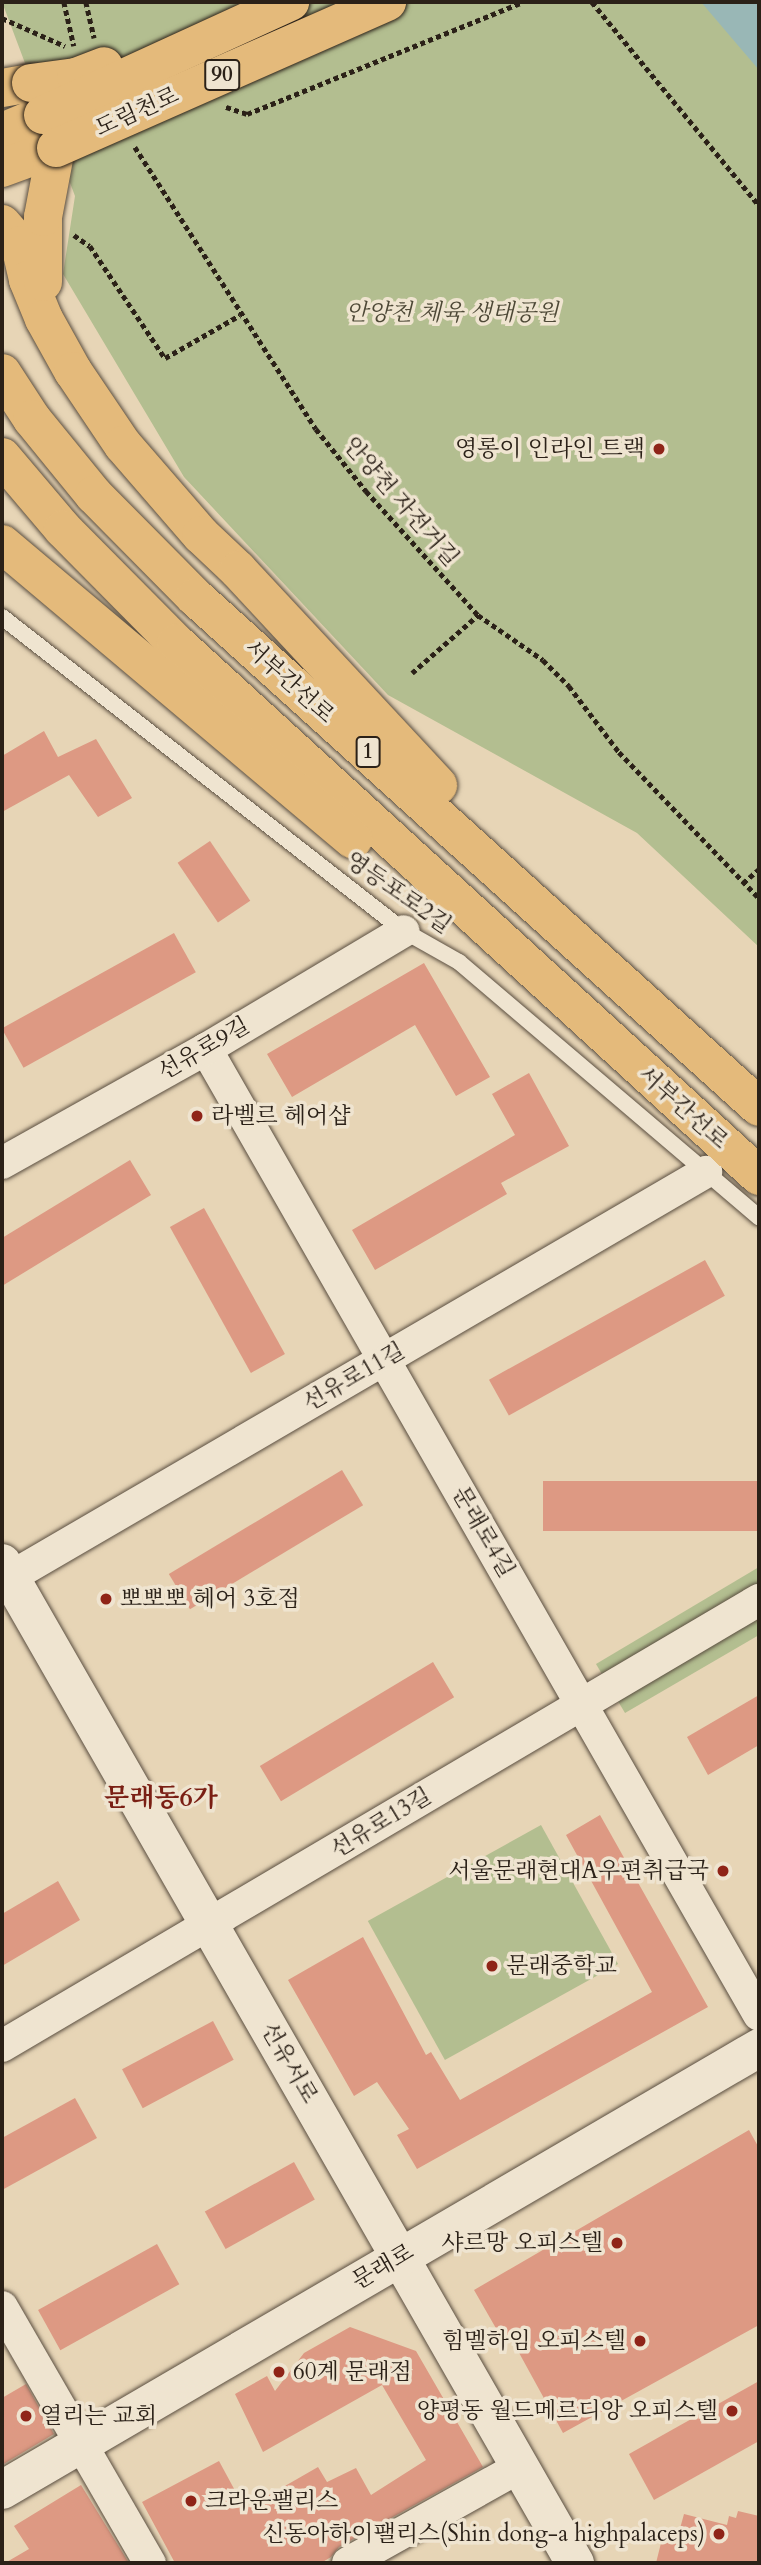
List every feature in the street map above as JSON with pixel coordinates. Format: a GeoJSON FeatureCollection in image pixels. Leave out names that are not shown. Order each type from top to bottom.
{"type":"FeatureCollection","features":[{"type":"Feature","properties":{"kind":"main road","name":"도림천로"},"geometry":{"type":"LineString","coordinates":[[2,132],[33,109],[290,2]]}},
{"type":"Feature","properties":{"kind":"main road","name":"도림천로"},"geometry":{"type":"LineString","coordinates":[[2,169],[33,109],[387,2]]}},
{"type":"Feature","properties":{"kind":"main road"},"geometry":{"type":"LineString","coordinates":[[33,109],[43,216],[44,319]]}},
{"type":"Feature","properties":{"kind":"main road","name":"1"},"geometry":{"type":"LineString","coordinates":[[5,228],[20,246],[28,281],[44,319],[94,404],[154,483],[635,992]]}},
{"type":"Feature","properties":{"kind":"main road","name":"서부간선로"},"geometry":{"type":"LineString","coordinates":[[2,373],[32,419],[94,495],[195,597],[635,992],[759,1107]]}},
{"type":"Feature","properties":{"kind":"main road","name":"서부간선로"},"geometry":{"type":"LineString","coordinates":[[2,457],[63,529],[176,643],[759,1177]]}},
{"type":"Feature","properties":{"kind":"main road","name":"1"},"geometry":{"type":"LineString","coordinates":[[2,544],[372,856],[599,1032]]}},
{"type":"Feature","properties":{"kind":"street","name":"선유로9길"},"geometry":{"type":"LineString","coordinates":[[2,1163],[206,1049],[404,931]]}},
{"type":"Feature","properties":{"kind":"street","name":"문래로4길"},"geometry":{"type":"LineString","coordinates":[[206,1049],[759,2015]]}},
{"type":"Feature","properties":{"kind":"street","name":"선유로11길"},"geometry":{"type":"LineString","coordinates":[[4,1574],[384,1359],[706,1172]]}},
{"type":"Feature","properties":{"kind":"street","name":"선유서로"},"geometry":{"type":"LineString","coordinates":[[4,1574],[209,1924],[575,2563]]}},
{"type":"Feature","properties":{"kind":"street","name":"선유로13길"},"geometry":{"type":"LineString","coordinates":[[2,2046],[759,1600]]}},
{"type":"Feature","properties":{"kind":"street","name":"문래로"},"geometry":{"type":"LineString","coordinates":[[2,2490],[759,2048]]}},
{"type":"Feature","properties":{"kind":"street"},"geometry":{"type":"LineString","coordinates":[[2,2307],[150,2563]]}},
{"type":"Feature","properties":{"kind":"street"},"geometry":{"type":"LineString","coordinates":[[348,2563],[520,2467]]}},
{"type":"Feature","properties":{"kind":"lane","name":"영등포로2길"},"geometry":{"type":"LineString","coordinates":[[2,618],[404,931],[459,962],[759,1217]]}},
{"type":"Feature","properties":{"kind":"path"},"geometry":{"type":"LineString","coordinates":[[2,18],[30,27],[75,51],[64,2]]}},
{"type":"Feature","properties":{"kind":"path"},"geometry":{"type":"LineString","coordinates":[[86,2],[90,20]]}},
{"type":"Feature","properties":{"kind":"path"},"geometry":{"type":"LineString","coordinates":[[247,114],[523,2]]}},
{"type":"Feature","properties":{"kind":"path"},"geometry":{"type":"LineString","coordinates":[[592,2],[759,205]]}},
{"type":"Feature","properties":{"kind":"path","name":"안양천 자전거길"},"geometry":{"type":"LineString","coordinates":[[130,134],[140,158],[240,315],[316,429],[366,491],[478,615],[543,660],[569,686],[619,752],[759,898]]}},
{"type":"Feature","properties":{"kind":"path"},"geometry":{"type":"LineString","coordinates":[[66,230],[90,246],[165,358],[240,315]]}},
{"type":"Feature","properties":{"kind":"path"},"geometry":{"type":"LineString","coordinates":[[412,673],[478,615]]}},
{"type":"Feature","properties":{"kind":"path"},"geometry":{"type":"LineString","coordinates":[[743,883],[759,869]]}},
{"type":"Feature","properties":{"kind":"green space","name":"안양천 체육 생태공원"},"geometry":{"type":"Polygon","coordinates":[[[2,2],[759,2],[759,947],[637,833],[388,695],[184,477],[63,274],[75,196],[2,2]]]}},
{"type":"Feature","properties":{"kind":"green space"},"geometry":{"type":"Polygon","coordinates":[[[759,1567],[759,1635],[625,1713],[596,1664],[759,1567]]]}},
{"type":"Feature","properties":{"kind":"green space"},"geometry":{"type":"Polygon","coordinates":[[[541,1825],[618,1964],[445,2060],[368,1921],[541,1825]]]}},
{"type":"Feature","properties":{"kind":"water"},"geometry":{"type":"Polygon","coordinates":[[[701,2],[759,2],[759,70],[701,2]]]}},
{"type":"Feature","properties":{"kind":"building"},"geometry":{"type":"Polygon","coordinates":[[[44,731],[58,757],[96,739],[132,798],[98,817],[69,775],[2,812],[2,756],[44,731]]]}},
{"type":"Feature","properties":{"kind":"building"},"geometry":{"type":"Polygon","coordinates":[[[210,841],[250,901],[218,922],[178,863],[210,841]]]}},
{"type":"Feature","properties":{"kind":"building"},"geometry":{"type":"Polygon","coordinates":[[[174,933],[196,972],[24,1068],[2,1028],[174,933]]]}},
{"type":"Feature","properties":{"kind":"building"},"geometry":{"type":"Polygon","coordinates":[[[424,963],[490,1077],[456,1096],[415,1025],[292,1097],[267,1054],[424,963]]]}},
{"type":"Feature","properties":{"kind":"building"},"geometry":{"type":"Polygon","coordinates":[[[529,1073],[569,1146],[501,1183],[507,1194],[375,1270],[352,1230],[515,1135],[492,1094],[529,1073]]]}},
{"type":"Feature","properties":{"kind":"building"},"geometry":{"type":"Polygon","coordinates":[[[130,1160],[151,1195],[2,1286],[2,1238],[130,1160]]]}},
{"type":"Feature","properties":{"kind":"building"},"geometry":{"type":"Polygon","coordinates":[[[204,1208],[285,1354],[251,1373],[170,1227],[204,1208]]]}},
{"type":"Feature","properties":{"kind":"building"},"geometry":{"type":"Polygon","coordinates":[[[705,1260],[725,1296],[509,1416],[489,1380],[705,1260]]]}},
{"type":"Feature","properties":{"kind":"building"},"geometry":{"type":"Polygon","coordinates":[[[342,1470],[363,1505],[190,1609],[169,1574],[342,1470]]]}},
{"type":"Feature","properties":{"kind":"building"},"geometry":{"type":"Polygon","coordinates":[[[543,1481],[759,1481],[759,1531],[543,1531],[543,1481]]]}},
{"type":"Feature","properties":{"kind":"building"},"geometry":{"type":"Polygon","coordinates":[[[433,1662],[454,1697],[281,1801],[260,1766],[433,1662]]]}},
{"type":"Feature","properties":{"kind":"building"},"geometry":{"type":"Polygon","coordinates":[[[759,1695],[759,1745],[708,1775],[687,1737],[759,1695]]]}},
{"type":"Feature","properties":{"kind":"building"},"geometry":{"type":"Polygon","coordinates":[[[600,1815],[708,2007],[417,2169],[397,2135],[409,2129],[377,2082],[354,2096],[288,1980],[363,1937],[426,2055],[431,2052],[460,2100],[652,1992],[566,1835],[600,1815]]]}},
{"type":"Feature","properties":{"kind":"building"},"geometry":{"type":"Polygon","coordinates":[[[58,1881],[80,1920],[2,1966],[2,1914],[58,1881]]]}},
{"type":"Feature","properties":{"kind":"building"},"geometry":{"type":"Polygon","coordinates":[[[213,2021],[234,2060],[143,2108],[122,2069],[213,2021]]]}},
{"type":"Feature","properties":{"kind":"building"},"geometry":{"type":"Polygon","coordinates":[[[75,2098],[97,2138],[2,2190],[2,2138],[75,2098]]]}},
{"type":"Feature","properties":{"kind":"building"},"geometry":{"type":"Polygon","coordinates":[[[749,2130],[759,2148],[759,2325],[563,2433],[512,2340],[505,2344],[474,2290],[749,2130]]]}},
{"type":"Feature","properties":{"kind":"building"},"geometry":{"type":"Polygon","coordinates":[[[294,2162],[315,2200],[226,2249],[205,2211],[294,2162]]]}},
{"type":"Feature","properties":{"kind":"building"},"geometry":{"type":"Polygon","coordinates":[[[157,2244],[179,2284],[60,2350],[38,2310],[157,2244]]]}},
{"type":"Feature","properties":{"kind":"building"},"geometry":{"type":"Polygon","coordinates":[[[350,2327],[416,2351],[483,2467],[339,2547],[331,2557],[321,2563],[175,2563],[142,2502],[219,2461],[245,2509],[318,2467],[327,2482],[356,2468],[371,2495],[426,2460],[382,2385],[263,2452],[235,2394],[267,2376],[275,2391],[304,2353],[350,2327]]]}},
{"type":"Feature","properties":{"kind":"building","name":"양평동 월드메르디앙 오피스텔"},"geometry":{"type":"Polygon","coordinates":[[[759,2381],[759,2441],[654,2500],[629,2454],[759,2381]]]}},
{"type":"Feature","properties":{"kind":"building","name":"열리는 교회"},"geometry":{"type":"Polygon","coordinates":[[[26,2384],[54,2434],[2,2465],[2,2398],[26,2384]]]}},
{"type":"Feature","properties":{"kind":"building"},"geometry":{"type":"Polygon","coordinates":[[[81,2485],[129,2563],[5,2563],[29,2549],[14,2526],[81,2485]]]}},
{"type":"Feature","properties":{"kind":"building","name":"신동아하이팰리스(Shin dong-a highpalaceps)"},"geometry":{"type":"Polygon","coordinates":[[[738,2511],[759,2516],[759,2563],[656,2563],[662,2539],[676,2543],[684,2514],[727,2525],[729,2516],[736,2518],[738,2511]]]}},
{"type":"Feature","properties":{"kind":"place","name":"영롱이 인라인 트랙"},"geometry":{"type":"Point","coordinates":[659,449]}},
{"type":"Feature","properties":{"kind":"place","name":"라벨르 헤어샵"},"geometry":{"type":"Point","coordinates":[197,1116]}},
{"type":"Feature","properties":{"kind":"place","name":"뽀뽀뽀 헤어 3호점"},"geometry":{"type":"Point","coordinates":[106,1599]}},
{"type":"Feature","properties":{"kind":"place","name":"서울문래현대A우편취급국"},"geometry":{"type":"Point","coordinates":[723,1871]}},
{"type":"Feature","properties":{"kind":"place","name":"문래중학교"},"geometry":{"type":"Point","coordinates":[492,1966]}},
{"type":"Feature","properties":{"kind":"place","name":"샤르망 오피스텔"},"geometry":{"type":"Point","coordinates":[617,2243]}},
{"type":"Feature","properties":{"kind":"place","name":"힘멜하임 오피스텔"},"geometry":{"type":"Point","coordinates":[640,2341]}},
{"type":"Feature","properties":{"kind":"place","name":"60계 문래점"},"geometry":{"type":"Point","coordinates":[279,2372]}},
{"type":"Feature","properties":{"kind":"place","name":"양평동 월드메르디앙 오피스텔"},"geometry":{"type":"Point","coordinates":[732,2411]}},
{"type":"Feature","properties":{"kind":"place","name":"열리는 교회"},"geometry":{"type":"Point","coordinates":[26,2416]}},
{"type":"Feature","properties":{"kind":"place","name":"크라운팰리스"},"geometry":{"type":"Point","coordinates":[191,2501]}},
{"type":"Feature","properties":{"kind":"place","name":"신동아하이팰리스(Shin dong-a highpalaceps)"},"geometry":{"type":"Point","coordinates":[719,2534]}},
{"type":"Feature","properties":{"kind":"district","name":"문래동6가"},"geometry":{"type":"Point","coordinates":[161,1798]}}]}
